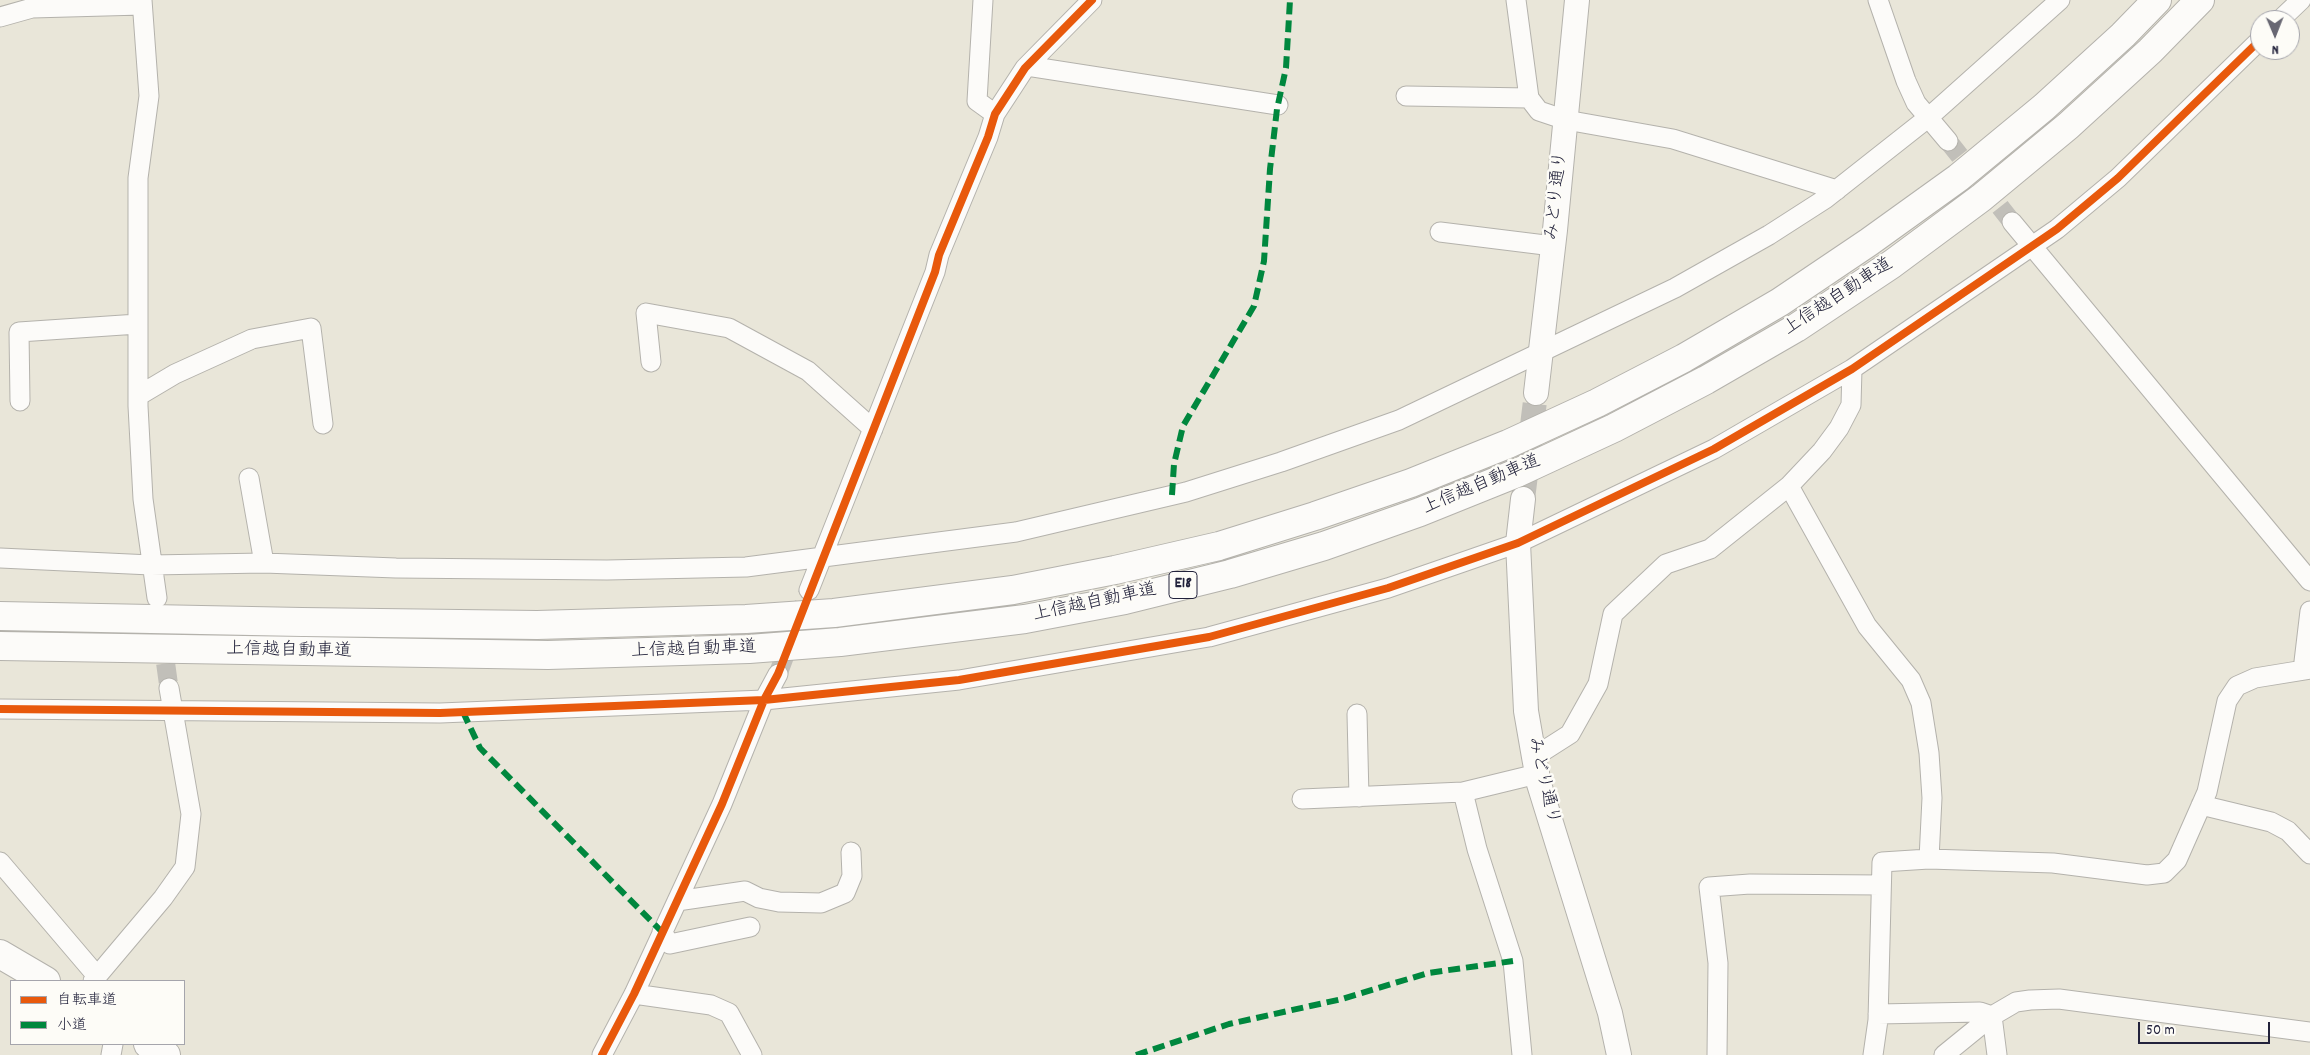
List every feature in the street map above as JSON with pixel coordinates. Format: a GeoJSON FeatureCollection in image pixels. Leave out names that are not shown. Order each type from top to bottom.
{"type":"FeatureCollection","features":[{"type":"Feature","properties":{"kind":"main road","name":"上信越自動車道"},"geometry":{"type":"LineString","coordinates":[[0,616],[528,624],[746,619],[834,613],[1013,590],[1115,570],[1219,546],[1411,483],[1508,444],[1596,403],[1684,358],[1780,302],[1869,242],[1958,178],[2044,107],[2123,35],[2157,0]]}},
{"type":"Feature","properties":{"kind":"main road","name":"上信越自動車道"},"geometry":{"type":"LineString","coordinates":[[0,646],[529,655],[749,649],[840,642],[1025,619],[1125,600],[1249,568],[1324,546],[1403,518],[1517,473],[1614,428],[1706,380],[1796,328],[1892,264],[1981,198],[2068,126],[2150,51],[2200,0]]}},
{"type":"Feature","properties":{"kind":"main road"},"geometry":{"type":"LineString","coordinates":[[0,954],[44,980]]}},
{"type":"Feature","properties":{"kind":"main road"},"geometry":{"type":"LineString","coordinates":[[150,1045],[166,1055]]}},
{"type":"Feature","properties":{"kind":"street"},"geometry":{"type":"LineString","coordinates":[[983,0],[977,101],[995,114]]}},
{"type":"Feature","properties":{"kind":"street"},"geometry":{"type":"LineString","coordinates":[[809,590],[935,272],[939,256],[988,138],[995,114],[1027,66],[1092,0]]}},
{"type":"Feature","properties":{"kind":"street"},"geometry":{"type":"LineString","coordinates":[[1516,0],[1529,98],[1540,111],[1566,120],[1673,139],[1837,190]]}},
{"type":"Feature","properties":{"kind":"street","name":"みどり通り"},"geometry":{"type":"LineString","coordinates":[[1536,393],[1553,246],[1577,0]]}},
{"type":"Feature","properties":{"kind":"street"},"geometry":{"type":"LineString","coordinates":[[1878,0],[1906,81],[1916,103],[1948,141]]}},
{"type":"Feature","properties":{"kind":"street"},"geometry":{"type":"LineString","coordinates":[[0,558],[151,565],[264,563],[396,568],[608,570],[746,567],[1016,532],[1186,492],[1281,462],[1399,420],[1541,354],[1684,283],[1769,235],[1837,190],[1929,117],[2060,0]]}},
{"type":"Feature","properties":{"kind":"street"},"geometry":{"type":"LineString","coordinates":[[2290,10],[2301,0]]}},
{"type":"Feature","properties":{"kind":"street"},"geometry":{"type":"LineString","coordinates":[[0,17],[32,8],[142,3],[149,96],[138,178],[138,396],[143,499],[157,598]]}},
{"type":"Feature","properties":{"kind":"street"},"geometry":{"type":"LineString","coordinates":[[0,709],[174,709],[440,713],[764,700],[958,680],[1209,637],[1388,588],[1518,543],[1714,449],[1852,369],[2032,248],[2118,178],[2250,50]]}},
{"type":"Feature","properties":{"kind":"street"},"geometry":{"type":"LineString","coordinates":[[1027,66],[1278,105]]}},
{"type":"Feature","properties":{"kind":"street"},"geometry":{"type":"LineString","coordinates":[[1406,96],[1529,98]]}},
{"type":"Feature","properties":{"kind":"street"},"geometry":{"type":"LineString","coordinates":[[2012,222],[2310,581]]}},
{"type":"Feature","properties":{"kind":"street"},"geometry":{"type":"LineString","coordinates":[[1440,232],[1553,246]]}},
{"type":"Feature","properties":{"kind":"street"},"geometry":{"type":"LineString","coordinates":[[651,362],[646,313],[729,328],[808,371],[873,430]]}},
{"type":"Feature","properties":{"kind":"street"},"geometry":{"type":"LineString","coordinates":[[20,401],[19,332],[138,324]]}},
{"type":"Feature","properties":{"kind":"street"},"geometry":{"type":"LineString","coordinates":[[138,396],[175,374],[252,339],[311,328],[323,424]]}},
{"type":"Feature","properties":{"kind":"street"},"geometry":{"type":"LineString","coordinates":[[1302,799],[1463,792],[1536,766],[1570,734],[1598,684],[1612,614],[1666,564],[1710,549],[1789,486],[1822,451],[1847,412],[1852,397],[1852,369]]}},
{"type":"Feature","properties":{"kind":"street"},"geometry":{"type":"LineString","coordinates":[[249,478],[264,563]]}},
{"type":"Feature","properties":{"kind":"street"},"geometry":{"type":"LineString","coordinates":[[1789,486],[1867,626],[1911,680],[1921,703],[1929,753],[1932,798],[1929,859]]}},
{"type":"Feature","properties":{"kind":"street","name":"みどり通り"},"geometry":{"type":"LineString","coordinates":[[1524,499],[1518,543],[1526,711],[1536,766],[1610,1014],[1620,1055]]}},
{"type":"Feature","properties":{"kind":"street"},"geometry":{"type":"LineString","coordinates":[[1873,1055],[1878,1014],[1882,862],[1929,859],[2053,863],[2147,875],[2164,873],[2177,860],[2207,792],[2228,701],[2237,686],[2256,678],[2306,670],[2310,610]]}},
{"type":"Feature","properties":{"kind":"street"},"geometry":{"type":"LineString","coordinates":[[602,1055],[634,994],[677,902],[722,804],[764,700],[778,674]]}},
{"type":"Feature","properties":{"kind":"street"},"geometry":{"type":"LineString","coordinates":[[0,862],[95,979],[162,898],[184,867],[191,814],[169,688]]}},
{"type":"Feature","properties":{"kind":"street"},"geometry":{"type":"LineString","coordinates":[[1357,714],[1359,797]]}},
{"type":"Feature","properties":{"kind":"street"},"geometry":{"type":"LineString","coordinates":[[1463,792],[1477,848],[1513,961],[1522,1055]]}},
{"type":"Feature","properties":{"kind":"street"},"geometry":{"type":"LineString","coordinates":[[2201,805],[2271,822],[2288,832],[2310,854]]}},
{"type":"Feature","properties":{"kind":"street"},"geometry":{"type":"LineString","coordinates":[[677,902],[745,891],[759,898],[779,902],[821,903],[845,893],[852,876],[851,852]]}},
{"type":"Feature","properties":{"kind":"street"},"geometry":{"type":"LineString","coordinates":[[1717,1055],[1718,963],[1709,887],[1750,884],[1882,885]]}},
{"type":"Feature","properties":{"kind":"street"},"geometry":{"type":"LineString","coordinates":[[662,932],[670,944],[750,927]]}},
{"type":"Feature","properties":{"kind":"street"},"geometry":{"type":"LineString","coordinates":[[634,994],[711,1005],[729,1013],[752,1055]]}},
{"type":"Feature","properties":{"kind":"street"},"geometry":{"type":"LineString","coordinates":[[1944,1055],[1992,1016],[2016,1002],[2059,1000],[2310,1032]]}},
{"type":"Feature","properties":{"kind":"street"},"geometry":{"type":"LineString","coordinates":[[1878,1014],[1980,1012],[1992,1016]]}},
{"type":"Feature","properties":{"kind":"street"},"geometry":{"type":"LineString","coordinates":[[1992,1016],[1997,1055]]}},
{"type":"Feature","properties":{"kind":"tunnel"},"geometry":{"type":"LineString","coordinates":[[1948,141],[2012,222]]}},
{"type":"Feature","properties":{"kind":"tunnel"},"geometry":{"type":"LineString","coordinates":[[1523,499],[1536,393]]}},
{"type":"Feature","properties":{"kind":"tunnel"},"geometry":{"type":"LineString","coordinates":[[778,674],[809,590]]}},
{"type":"Feature","properties":{"kind":"tunnel"},"geometry":{"type":"LineString","coordinates":[[158,608],[169,688]]}},
{"type":"Feature","properties":{"kind":"marked path"},"geometry":{"type":"LineString","coordinates":[[1172,495],[1174,464],[1183,426],[1254,306],[1264,261],[1270,169],[1277,109],[1286,68],[1290,0]]}},
{"type":"Feature","properties":{"kind":"marked path"},"geometry":{"type":"LineString","coordinates":[[463,712],[480,748],[662,932]]}},
{"type":"Feature","properties":{"kind":"marked path"},"geometry":{"type":"LineString","coordinates":[[1136,1055],[1229,1024],[1342,999],[1428,973],[1513,961]]}},
{"type":"Feature","properties":{"kind":"cycle path"},"geometry":{"type":"LineString","coordinates":[[602,1055],[634,994],[722,804],[764,700],[778,674],[935,272],[939,255],[988,137],[995,114],[1025,68],[1092,0]]}},
{"type":"Feature","properties":{"kind":"cycle path"},"geometry":{"type":"LineString","coordinates":[[0,709],[440,713],[764,700],[959,680],[1209,637],[1388,588],[1518,543],[1714,449],[1852,369],[2057,229],[2118,178],[2250,50]]}}]}
